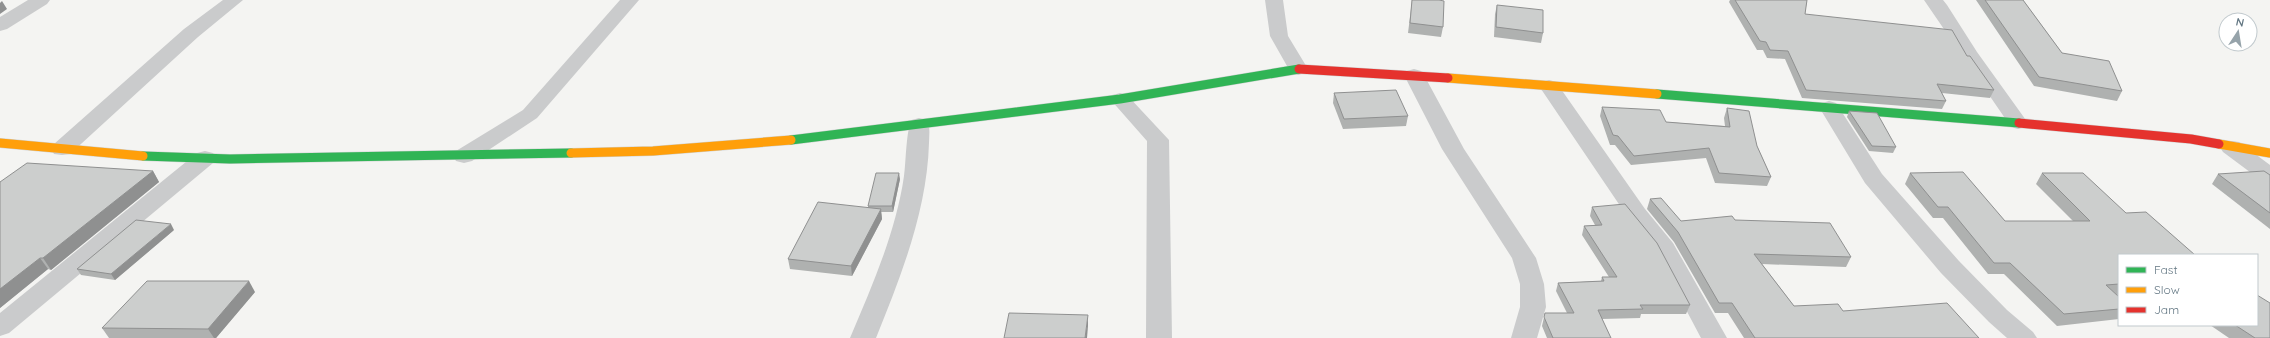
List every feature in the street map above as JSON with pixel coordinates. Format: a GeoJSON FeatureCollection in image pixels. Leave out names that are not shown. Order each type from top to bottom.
{"type":"FeatureCollection","features":[{"type":"Feature","properties":{"kind":"street"},"geometry":{"type":"LineString","coordinates":[[0,25],[42,0]]}},
{"type":"Feature","properties":{"kind":"street"},"geometry":{"type":"LineString","coordinates":[[62,149],[191,33],[234,0]]}},
{"type":"Feature","properties":{"kind":"street"},"geometry":{"type":"LineString","coordinates":[[464,156],[530,114],[630,0]]}},
{"type":"Feature","properties":{"kind":"street"},"geometry":{"type":"LineString","coordinates":[[1274,0],[1279,36],[1298,69]]}},
{"type":"Feature","properties":{"kind":"street"},"geometry":{"type":"LineString","coordinates":[[1932,0],[1941,9],[1968,53],[2018,124]]}},
{"type":"Feature","properties":{"kind":"street"},"geometry":{"type":"LineString","coordinates":[[0,143],[140,156],[205,158],[464,156],[653,151],[788,140],[1120,99],[1298,69],[1414,75],[1829,107],[2191,139],[2270,153]]}},
{"type":"Feature","properties":{"kind":"street"},"geometry":{"type":"LineString","coordinates":[[1414,75],[1453,149],[1524,258],[1532,284],[1533,307],[1524,338]]}},
{"type":"Feature","properties":{"kind":"street"},"geometry":{"type":"LineString","coordinates":[[1549,86],[1637,214],[1665,248],[1714,338]]}},
{"type":"Feature","properties":{"kind":"street"},"geometry":{"type":"LineString","coordinates":[[1120,99],[1158,140],[1158,338]]}},
{"type":"Feature","properties":{"kind":"street"},"geometry":{"type":"LineString","coordinates":[[1829,107],[1878,184],[1950,267],[1998,316],[2024,338]]}},
{"type":"Feature","properties":{"kind":"street"},"geometry":{"type":"LineString","coordinates":[[863,338],[897,250],[919,160],[919,124]]}},
{"type":"Feature","properties":{"kind":"street"},"geometry":{"type":"LineString","coordinates":[[2231,147],[2270,176]]}},
{"type":"Feature","properties":{"kind":"street"},"geometry":{"type":"LineString","coordinates":[[0,327],[205,158]]}},
{"type":"Feature","properties":{"kind":"building"},"geometry":{"type":"Polygon","coordinates":[[[1412,0],[1444,1],[1443,27],[1410,23],[1412,0]]]}},
{"type":"Feature","properties":{"kind":"building"},"geometry":{"type":"Polygon","coordinates":[[[1735,0],[1807,0],[1805,14],[1952,30],[1967,56],[1970,56],[1994,90],[1937,84],[1946,101],[1806,90],[1788,51],[1770,50],[1766,42],[1760,41],[1735,0]]]}},
{"type":"Feature","properties":{"kind":"building"},"geometry":{"type":"Polygon","coordinates":[[[1985,0],[2023,0],[2062,53],[2109,61],[2122,91],[2039,77],[1985,0]]]}},
{"type":"Feature","properties":{"kind":"building"},"geometry":{"type":"Polygon","coordinates":[[[1497,5],[1543,10],[1543,33],[1496,27],[1497,5]]]}},
{"type":"Feature","properties":{"kind":"building"},"geometry":{"type":"Polygon","coordinates":[[[1396,90],[1408,116],[1344,119],[1334,93],[1396,90]]]}},
{"type":"Feature","properties":{"kind":"building"},"geometry":{"type":"Polygon","coordinates":[[[1602,107],[1660,110],[1666,122],[1730,127],[1727,108],[1749,111],[1757,146],[1771,177],[1719,173],[1709,148],[1634,156],[1618,136],[1613,135],[1602,107]]]}},
{"type":"Feature","properties":{"kind":"building"},"geometry":{"type":"Polygon","coordinates":[[[1849,111],[1877,113],[1896,147],[1872,146],[1849,111]]]}},
{"type":"Feature","properties":{"kind":"building"},"geometry":{"type":"Polygon","coordinates":[[[27,163],[153,171],[43,258],[40,258],[0,289],[0,182],[27,163]]]}},
{"type":"Feature","properties":{"kind":"building"},"geometry":{"type":"Polygon","coordinates":[[[2264,171],[2270,175],[2270,213],[2218,174],[2264,171]]]}},
{"type":"Feature","properties":{"kind":"building"},"geometry":{"type":"Polygon","coordinates":[[[1963,172],[2005,221],[2090,221],[2042,173],[2083,173],[2126,213],[2146,212],[2194,254],[2118,254],[2118,284],[2106,285],[2118,296],[2118,309],[2064,314],[2010,263],[1994,263],[1948,207],[1938,207],[1910,173],[1963,172]]]}},
{"type":"Feature","properties":{"kind":"building"},"geometry":{"type":"Polygon","coordinates":[[[876,173],[899,173],[892,206],[868,206],[876,173]]]}},
{"type":"Feature","properties":{"kind":"building"},"geometry":{"type":"Polygon","coordinates":[[[1661,198],[1681,221],[1732,216],[1735,220],[1830,223],[1851,257],[1754,254],[1794,306],[1838,304],[1843,311],[1947,303],[1979,338],[1755,338],[1732,303],[1719,303],[1678,232],[1650,199],[1661,198]]]}},
{"type":"Feature","properties":{"kind":"building"},"geometry":{"type":"Polygon","coordinates":[[[818,202],[881,209],[851,266],[788,259],[818,202]]]}},
{"type":"Feature","properties":{"kind":"building"},"geometry":{"type":"Polygon","coordinates":[[[1625,204],[1657,243],[1690,305],[1640,305],[1643,309],[1598,310],[1611,338],[1553,338],[1544,317],[1545,313],[1574,313],[1558,283],[1604,281],[1602,277],[1617,277],[1584,226],[1602,225],[1592,207],[1625,204]]]}},
{"type":"Feature","properties":{"kind":"building"},"geometry":{"type":"Polygon","coordinates":[[[136,220],[171,224],[111,274],[77,269],[136,220]]]}},
{"type":"Feature","properties":{"kind":"building"},"geometry":{"type":"Polygon","coordinates":[[[147,281],[249,281],[208,329],[102,328],[147,281]]]}},
{"type":"Feature","properties":{"kind":"building"},"geometry":{"type":"Polygon","coordinates":[[[2258,296],[2270,303],[2270,338],[2255,338],[2237,326],[2258,326],[2258,296]]]}},
{"type":"Feature","properties":{"kind":"building"},"geometry":{"type":"Polygon","coordinates":[[[1009,313],[1088,315],[1085,338],[1004,338],[1009,313]]]}},
{"type":"Feature","properties":{"kind":"traffic: fast"},"geometry":{"type":"LineString","coordinates":[[791,140],[1120,99],[1299,69]]}},
{"type":"Feature","properties":{"kind":"traffic: fast"},"geometry":{"type":"LineString","coordinates":[[1657,94],[2019,123]]}},
{"type":"Feature","properties":{"kind":"traffic: fast"},"geometry":{"type":"LineString","coordinates":[[143,156],[230,159],[571,153]]}},
{"type":"Feature","properties":{"kind":"traffic: slow"},"geometry":{"type":"LineString","coordinates":[[1448,78],[1657,94]]}},
{"type":"Feature","properties":{"kind":"traffic: slow"},"geometry":{"type":"LineString","coordinates":[[571,153],[653,151],[791,140]]}},
{"type":"Feature","properties":{"kind":"traffic: slow"},"geometry":{"type":"LineString","coordinates":[[0,143],[143,156]]}},
{"type":"Feature","properties":{"kind":"traffic: slow"},"geometry":{"type":"LineString","coordinates":[[2219,144],[2270,153]]}},
{"type":"Feature","properties":{"kind":"traffic: jam"},"geometry":{"type":"LineString","coordinates":[[1299,69],[1448,78]]}},
{"type":"Feature","properties":{"kind":"traffic: jam"},"geometry":{"type":"LineString","coordinates":[[2019,123],[2191,139],[2219,144]]}}]}
